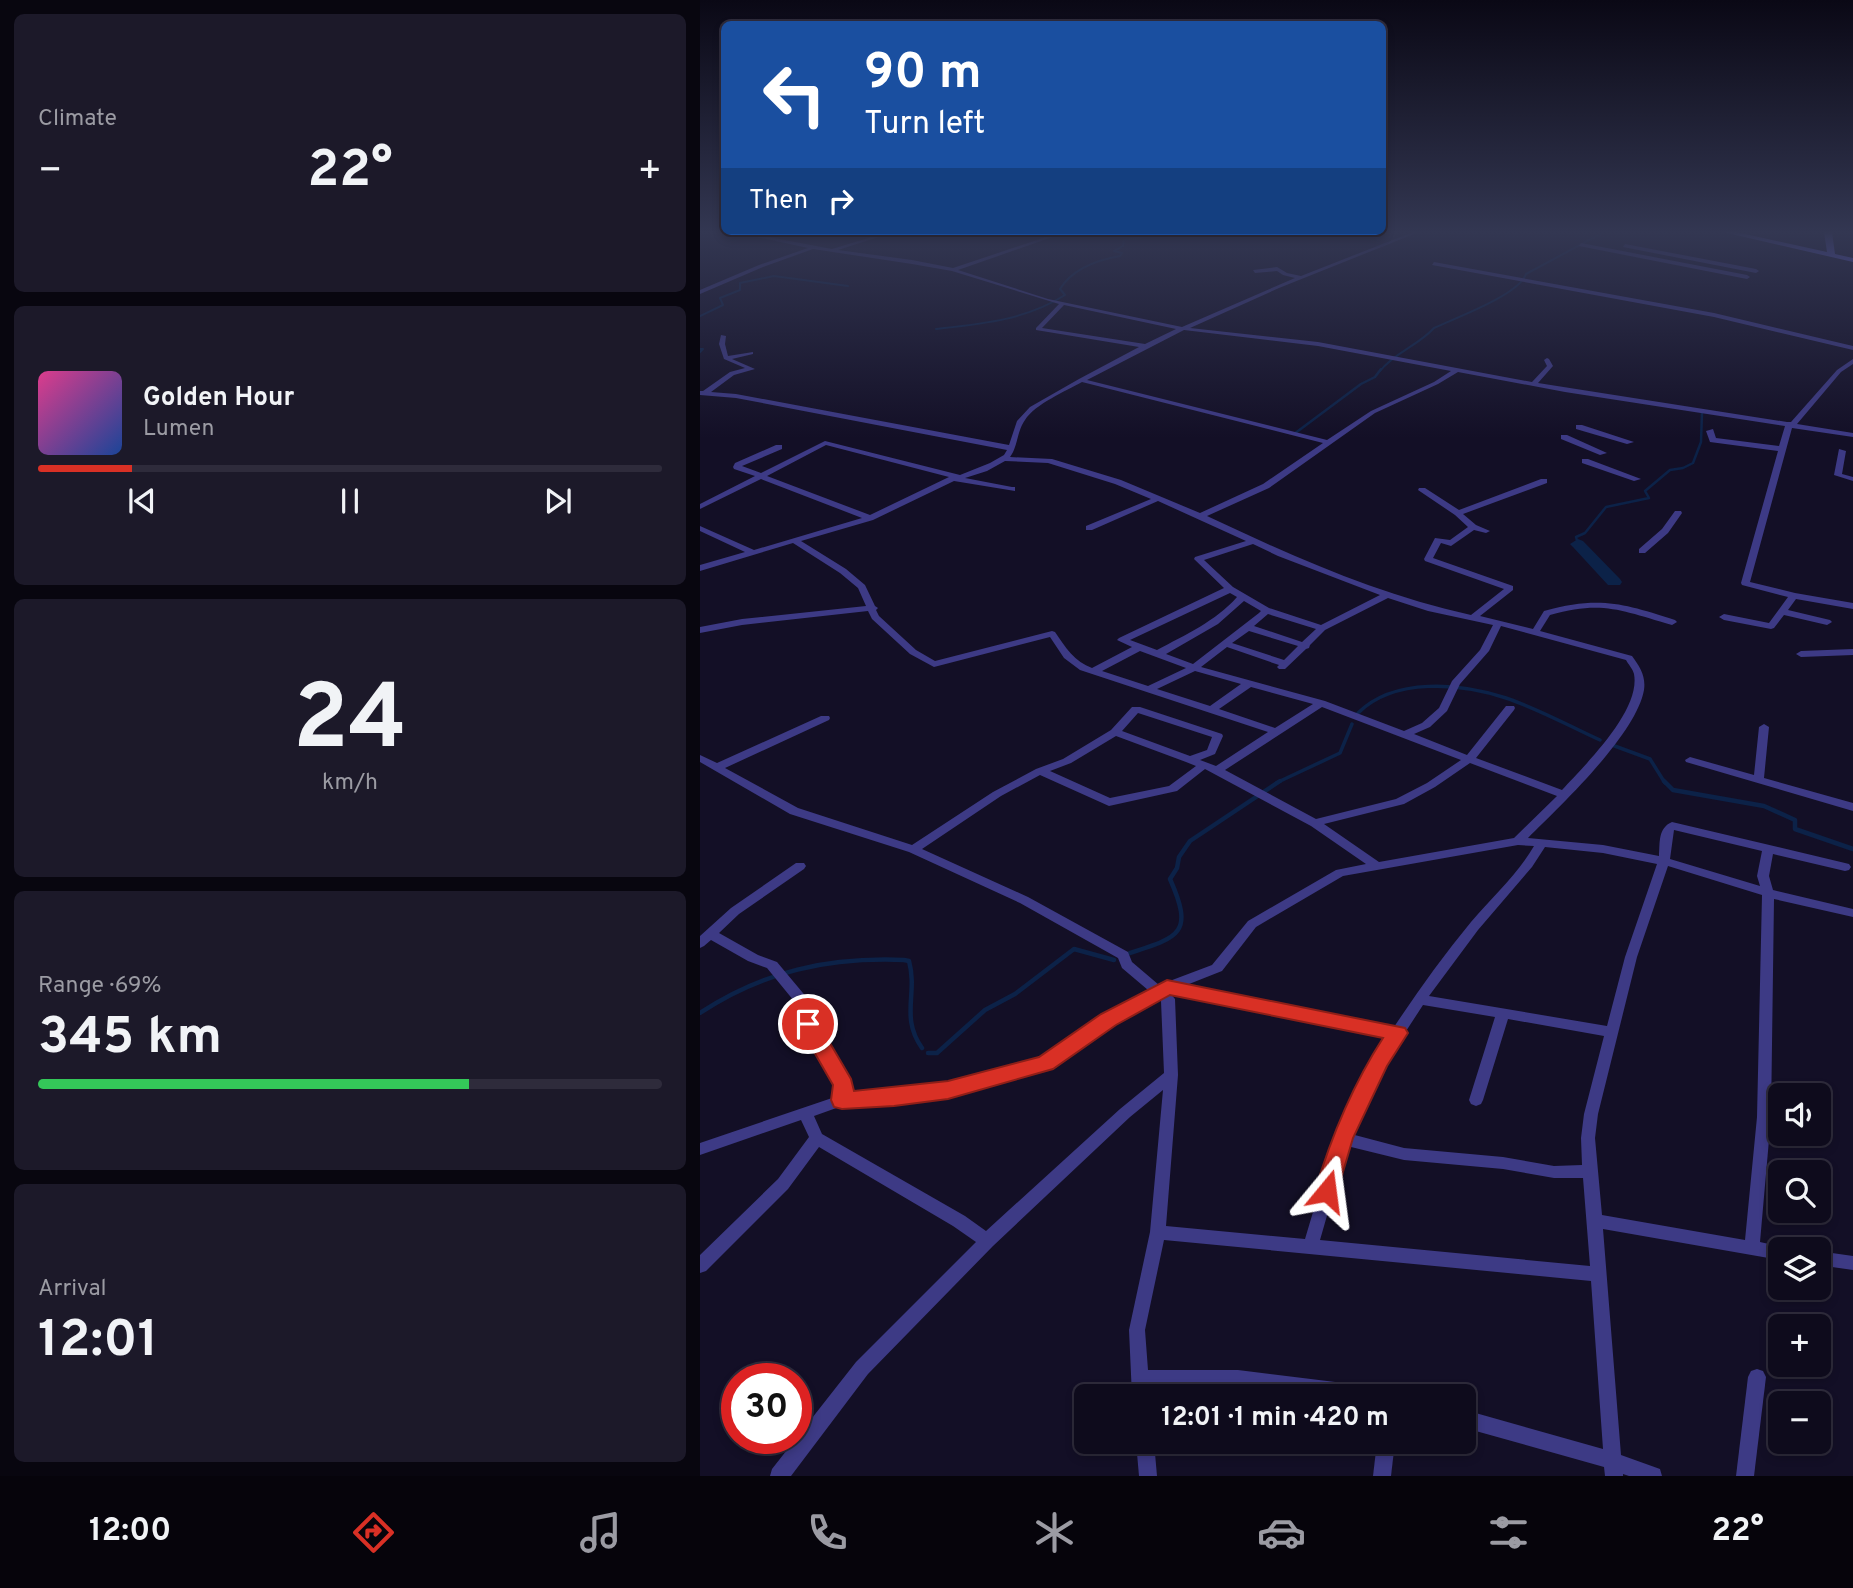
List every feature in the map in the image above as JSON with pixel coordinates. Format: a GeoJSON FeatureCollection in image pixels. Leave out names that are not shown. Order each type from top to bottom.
{"type":"FeatureCollection","features":[{"type":"Feature","properties":{"kind":"street"},"geometry":{"type":"LineString","coordinates":[[1055,301],[1178,328],[1318,344],[1455,371],[1853,435]]}},
{"type":"Feature","properties":{"kind":"street"},"geometry":{"type":"LineString","coordinates":[[1004,459],[1024,416],[1081,380],[1178,328],[1242,301]]}},
{"type":"Feature","properties":{"kind":"street"},"geometry":{"type":"LineString","coordinates":[[1635,301],[1706,314],[1853,348]]}},
{"type":"Feature","properties":{"kind":"street"},"geometry":{"type":"LineString","coordinates":[[1062,303],[1038,329],[1145,346]]}},
{"type":"Feature","properties":{"kind":"street"},"geometry":{"type":"LineString","coordinates":[[702,393],[732,373],[752,369],[729,360],[722,344],[723,336]]}},
{"type":"Feature","properties":{"kind":"street"},"geometry":{"type":"LineString","coordinates":[[729,360],[751,353]]}},
{"type":"Feature","properties":{"kind":"street"},"geometry":{"type":"LineString","coordinates":[[1534,384],[1550,366],[1546,360]]}},
{"type":"Feature","properties":{"kind":"street"},"geometry":{"type":"LineString","coordinates":[[1853,361],[1839,371],[1791,424],[1745,583],[1794,596],[1853,606]]}},
{"type":"Feature","properties":{"kind":"street"},"geometry":{"type":"LineString","coordinates":[[1200,516],[1266,486],[1373,412],[1436,383],[1455,371]]}},
{"type":"Feature","properties":{"kind":"street"},"geometry":{"type":"LineString","coordinates":[[1081,380],[1329,443]]}},
{"type":"Feature","properties":{"kind":"street"},"geometry":{"type":"LineString","coordinates":[[702,393],[736,396],[1011,447]]}},
{"type":"Feature","properties":{"kind":"street"},"geometry":{"type":"LineString","coordinates":[[1579,427],[1630,442]]}},
{"type":"Feature","properties":{"kind":"street"},"geometry":{"type":"LineString","coordinates":[[1710,431],[1713,440],[1782,449]]}},
{"type":"Feature","properties":{"kind":"street"},"geometry":{"type":"LineString","coordinates":[[1564,437],[1603,453]]}},
{"type":"Feature","properties":{"kind":"street"},"geometry":{"type":"LineString","coordinates":[[700,507],[825,443],[958,478],[1012,489]]}},
{"type":"Feature","properties":{"kind":"street"},"geometry":{"type":"LineString","coordinates":[[779,447],[737,467],[870,517]]}},
{"type":"Feature","properties":{"kind":"street"},"geometry":{"type":"LineString","coordinates":[[1842,451],[1838,475],[1853,479]]}},
{"type":"Feature","properties":{"kind":"street"},"geometry":{"type":"LineString","coordinates":[[700,568],[870,517],[1004,459],[1049,461],[1159,498],[1311,567],[1431,610],[1535,632],[1629,658],[1639,667],[1640,685],[1629,714],[1609,744],[1518,841]]}},
{"type":"Feature","properties":{"kind":"street"},"geometry":{"type":"LineString","coordinates":[[1585,461],[1637,480]]}},
{"type":"Feature","properties":{"kind":"street"},"geometry":{"type":"LineString","coordinates":[[1458,513],[1545,481]]}},
{"type":"Feature","properties":{"kind":"street"},"geometry":{"type":"LineString","coordinates":[[1422,490],[1458,513],[1473,527],[1486,531]]}},
{"type":"Feature","properties":{"kind":"street"},"geometry":{"type":"LineString","coordinates":[[1089,528],[1159,498]]}},
{"type":"Feature","properties":{"kind":"street"},"geometry":{"type":"LineString","coordinates":[[1642,551],[1665,531],[1678,513]]}},
{"type":"Feature","properties":{"kind":"street"},"geometry":{"type":"LineString","coordinates":[[1473,527],[1451,543],[1438,540],[1428,558],[1510,588],[1473,618]]}},
{"type":"Feature","properties":{"kind":"street"},"geometry":{"type":"LineString","coordinates":[[700,528],[754,553]]}},
{"type":"Feature","properties":{"kind":"street"},"geometry":{"type":"LineString","coordinates":[[794,540],[843,571],[862,587],[875,617],[892,634],[934,664],[1052,634],[1068,656],[1094,671],[1275,731]]}},
{"type":"Feature","properties":{"kind":"street"},"geometry":{"type":"LineString","coordinates":[[1255,541],[1198,559],[1230,589],[1266,610],[1322,628]]}},
{"type":"Feature","properties":{"kind":"street"},"geometry":{"type":"LineString","coordinates":[[1230,589],[1122,640],[1194,668],[1321,703],[1564,795]]}},
{"type":"Feature","properties":{"kind":"street"},"geometry":{"type":"LineString","coordinates":[[1226,643],[1284,665],[1322,628],[1387,595]]}},
{"type":"Feature","properties":{"kind":"street"},"geometry":{"type":"LineString","coordinates":[[1158,654],[1217,618],[1236,605],[1243,596]]}},
{"type":"Feature","properties":{"kind":"street"},"geometry":{"type":"LineString","coordinates":[[1724,617],[1771,626],[1794,596]]}},
{"type":"Feature","properties":{"kind":"street"},"geometry":{"type":"LineString","coordinates":[[1535,632],[1547,613],[1589,603],[1609,604],[1672,622]]}},
{"type":"Feature","properties":{"kind":"street"},"geometry":{"type":"LineString","coordinates":[[700,630],[742,622],[873,608]]}},
{"type":"Feature","properties":{"kind":"street"},"geometry":{"type":"LineString","coordinates":[[1149,689],[1194,668],[1266,610]]}},
{"type":"Feature","properties":{"kind":"street"},"geometry":{"type":"LineString","coordinates":[[1784,612],[1827,622]]}},
{"type":"Feature","properties":{"kind":"street"},"geometry":{"type":"LineString","coordinates":[[1406,734],[1426,725],[1443,709],[1453,687],[1484,652],[1498,624]]}},
{"type":"Feature","properties":{"kind":"street"},"geometry":{"type":"LineString","coordinates":[[1247,627],[1306,646]]}},
{"type":"Feature","properties":{"kind":"street"},"geometry":{"type":"LineString","coordinates":[[1094,671],[1140,648]]}},
{"type":"Feature","properties":{"kind":"street"},"geometry":{"type":"LineString","coordinates":[[1801,654],[1853,652]]}},
{"type":"Feature","properties":{"kind":"street"},"geometry":{"type":"LineString","coordinates":[[1210,710],[1248,684]]}},
{"type":"Feature","properties":{"kind":"street"},"geometry":{"type":"LineString","coordinates":[[1217,770],[1321,703]]}},
{"type":"Feature","properties":{"kind":"street"},"geometry":{"type":"LineString","coordinates":[[1315,823],[1350,812],[1391,804],[1427,787],[1469,759],[1510,708]]}},
{"type":"Feature","properties":{"kind":"street"},"geometry":{"type":"LineString","coordinates":[[914,849],[997,794],[1040,771],[1067,761],[1115,732],[1136,709],[1218,736],[1211,752],[1190,760]]}},
{"type":"Feature","properties":{"kind":"street"},"geometry":{"type":"LineString","coordinates":[[718,767],[825,718]]}},
{"type":"Feature","properties":{"kind":"street"},"geometry":{"type":"LineString","coordinates":[[1759,778],[1764,727]]}},
{"type":"Feature","properties":{"kind":"street"},"geometry":{"type":"LineString","coordinates":[[1115,732],[1217,770],[1315,823],[1377,866]]}},
{"type":"Feature","properties":{"kind":"street"},"geometry":{"type":"LineString","coordinates":[[700,758],[794,811],[914,849],[1024,900],[1110,946],[1123,955],[1127,965],[1162,989],[1397,1033]]}},
{"type":"Feature","properties":{"kind":"street"},"geometry":{"type":"LineString","coordinates":[[1690,760],[1853,807]]}},
{"type":"Feature","properties":{"kind":"street"},"geometry":{"type":"LineString","coordinates":[[1040,771],[1109,802],[1173,789],[1203,765]]}},
{"type":"Feature","properties":{"kind":"street"},"geometry":{"type":"LineString","coordinates":[[1614,1469],[1588,1138],[1591,1114],[1631,957],[1664,861],[1667,830],[1672,826],[1844,867]]}},
{"type":"Feature","properties":{"kind":"street"},"geometry":{"type":"LineString","coordinates":[[700,1149],[842,1100],[894,1098],[948,1090],[1046,1063],[1108,1019],[1162,989],[1217,968],[1252,924],[1340,873],[1518,841],[1542,842],[1664,861],[1768,893],[1853,913]]}},
{"type":"Feature","properties":{"kind":"street"},"geometry":{"type":"LineString","coordinates":[[1311,1245],[1342,1138],[1378,1062],[1419,999],[1474,926],[1532,861],[1542,842]]}},
{"type":"Feature","properties":{"kind":"street"},"geometry":{"type":"LineString","coordinates":[[1752,1248],[1764,1117],[1768,893],[1763,876],[1768,848]]}},
{"type":"Feature","properties":{"kind":"street"},"geometry":{"type":"LineString","coordinates":[[800,866],[735,911],[706,938],[772,965],[808,1009],[812,1017],[808,1024],[814,1037],[844,1085],[842,1100]]}},
{"type":"Feature","properties":{"kind":"street"},"geometry":{"type":"LineString","coordinates":[[1140,1384],[1138,1330],[1158,1232],[1171,1075],[1168,999],[1162,989]]}},
{"type":"Feature","properties":{"kind":"street"},"geometry":{"type":"LineString","coordinates":[[1419,999],[1611,1032]]}},
{"type":"Feature","properties":{"kind":"street"},"geometry":{"type":"LineString","coordinates":[[1476,1100],[1503,1013]]}},
{"type":"Feature","properties":{"kind":"street"},"geometry":{"type":"LineString","coordinates":[[779,1476],[862,1368],[987,1241],[1125,1113],[1171,1075]]}},
{"type":"Feature","properties":{"kind":"street"},"geometry":{"type":"LineString","coordinates":[[806,1114],[817,1138],[959,1221],[987,1241]]}},
{"type":"Feature","properties":{"kind":"street"},"geometry":{"type":"LineString","coordinates":[[700,1266],[783,1184],[817,1138]]}},
{"type":"Feature","properties":{"kind":"street"},"geometry":{"type":"LineString","coordinates":[[1342,1138],[1404,1154],[1503,1163],[1554,1172],[1590,1171]]}},
{"type":"Feature","properties":{"kind":"street"},"geometry":{"type":"LineString","coordinates":[[1596,1220],[1768,1250]]}},
{"type":"Feature","properties":{"kind":"street"},"geometry":{"type":"LineString","coordinates":[[1158,1232],[1598,1274]]}},
{"type":"Feature","properties":{"kind":"street"},"geometry":{"type":"LineString","coordinates":[[1831,1260],[1853,1263]]}},
{"type":"Feature","properties":{"kind":"street"},"geometry":{"type":"LineString","coordinates":[[1745,1476],[1757,1377]]}},
{"type":"Feature","properties":{"kind":"street"},"geometry":{"type":"LineString","coordinates":[[1184,1384],[1238,1379],[1279,1384]]}},
{"type":"Feature","properties":{"kind":"street"},"geometry":{"type":"LineString","coordinates":[[1476,1423],[1614,1469],[1653,1476]]}},
{"type":"Feature","properties":{"kind":"street"},"geometry":{"type":"LineString","coordinates":[[1146,1454],[1148,1476]]}},
{"type":"Feature","properties":{"kind":"street"},"geometry":{"type":"LineString","coordinates":[[1382,1476],[1385,1454]]}},
{"type":"Feature","properties":{"kind":"waterway"},"geometry":{"type":"LineString","coordinates":[[700,316],[723,305],[721,301]]}},
{"type":"Feature","properties":{"kind":"waterway"},"geometry":{"type":"LineString","coordinates":[[936,329],[1003,320],[1054,301]]}},
{"type":"Feature","properties":{"kind":"waterway"},"geometry":{"type":"LineString","coordinates":[[1380,371],[1434,328],[1493,301]]}},
{"type":"Feature","properties":{"kind":"waterway"},"geometry":{"type":"LineString","coordinates":[[700,349],[703,349],[700,352]]}},
{"type":"Feature","properties":{"kind":"waterway"},"geometry":{"type":"LineString","coordinates":[[1294,434],[1361,384],[1375,377],[1381,369]]}},
{"type":"Feature","properties":{"kind":"waterway"},"geometry":{"type":"LineString","coordinates":[[1578,544],[1576,537],[1585,533],[1606,507],[1649,498],[1645,491],[1670,470],[1693,463],[1701,442],[1702,412]]}},
{"type":"Feature","properties":{"kind":"waterway"},"geometry":{"type":"LineString","coordinates":[[1578,544],[1614,582]]}},
{"type":"Feature","properties":{"kind":"waterway"},"geometry":{"type":"LineString","coordinates":[[1358,713],[1373,701],[1409,688],[1429,686],[1469,689],[1506,698],[1542,712],[1600,740]]}},
{"type":"Feature","properties":{"kind":"waterway"},"geometry":{"type":"LineString","coordinates":[[1279,781],[1340,753],[1352,724]]}},
{"type":"Feature","properties":{"kind":"waterway"},"geometry":{"type":"LineString","coordinates":[[1612,745],[1650,759],[1665,783]]}},
{"type":"Feature","properties":{"kind":"waterway"},"geometry":{"type":"LineString","coordinates":[[1130,953],[1161,942],[1178,930],[1181,911],[1170,879],[1177,868],[1179,857],[1190,841],[1279,781]]}},
{"type":"Feature","properties":{"kind":"waterway"},"geometry":{"type":"LineString","coordinates":[[1664,781],[1673,790],[1764,806],[1795,820],[1795,829],[1853,849]]}},
{"type":"Feature","properties":{"kind":"waterway"},"geometry":{"type":"LineString","coordinates":[[928,1053],[937,1053],[985,1010],[1015,994],[1074,949],[1114,960]]}},
{"type":"Feature","properties":{"kind":"waterway"},"geometry":{"type":"LineString","coordinates":[[700,1013],[748,987],[797,970],[849,961],[904,960],[909,961],[911,973],[912,1026],[922,1048]]}},
{"type":"Feature","properties":{"kind":"route"},"geometry":{"type":"LineString","coordinates":[[808,1024],[844,1085],[842,1100],[894,1098],[948,1090],[1046,1063],[1108,1019],[1167,987],[1397,1033],[1378,1062],[1342,1138],[1327,1191]]}}]}
